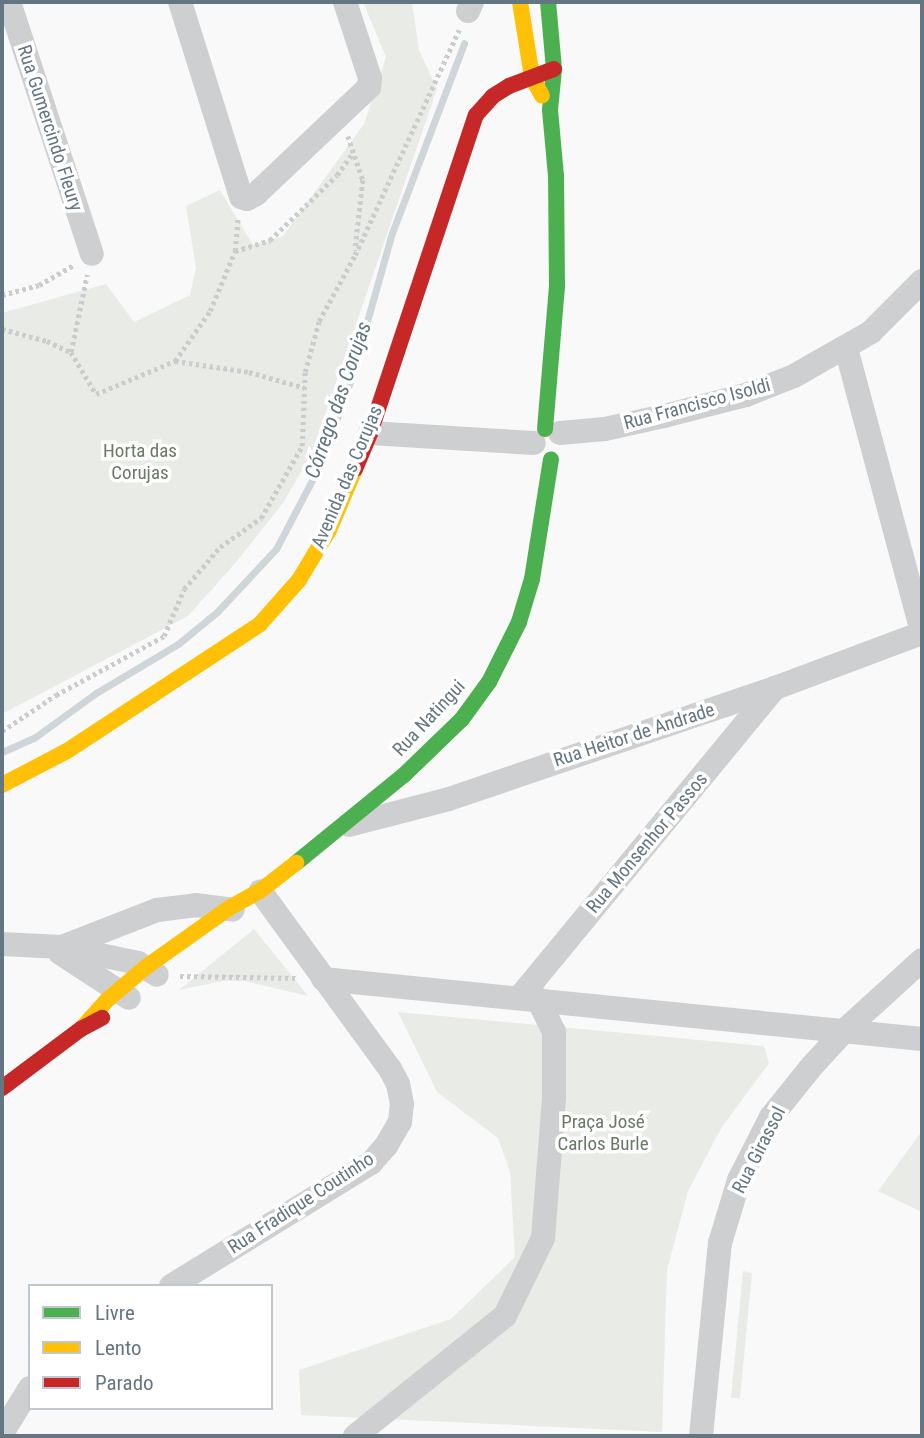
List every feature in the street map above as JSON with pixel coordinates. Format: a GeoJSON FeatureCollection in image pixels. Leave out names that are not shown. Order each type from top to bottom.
{"type":"FeatureCollection","features":[{"type":"Feature","properties":{"kind":"street","name":"Rua Gumercindo Fleury"},"geometry":{"type":"LineString","coordinates":[[9,2],[92,254]]}},
{"type":"Feature","properties":{"kind":"street"},"geometry":{"type":"LineString","coordinates":[[180,2],[241,197],[247,198],[256,194],[369,88],[370,82],[345,2]]}},
{"type":"Feature","properties":{"kind":"street","name":"Rua Natingui"},"geometry":{"type":"LineString","coordinates":[[520,2],[532,77],[550,110]]}},
{"type":"Feature","properties":{"kind":"street","name":"Rua Natingui"},"geometry":{"type":"LineString","coordinates":[[2,1088],[156,974],[404,775],[462,719],[503,658],[532,579],[550,444],[556,286],[556,176],[550,110],[554,69],[548,2]]}},
{"type":"Feature","properties":{"kind":"street","name":"Avenida das Corujas"},"geometry":{"type":"LineString","coordinates":[[2,785],[67,751],[260,624],[299,580],[329,530],[370,433],[476,115],[493,96],[554,69]]}},
{"type":"Feature","properties":{"kind":"street","name":"Rua Francisco Isoldi"},"geometry":{"type":"LineString","coordinates":[[550,444],[746,395],[794,376],[870,332],[922,281]]}},
{"type":"Feature","properties":{"kind":"street","name":"Rua Heitor de Andrade"},"geometry":{"type":"LineString","coordinates":[[342,827],[449,799],[775,688],[922,633],[846,348]]}},
{"type":"Feature","properties":{"kind":"street"},"geometry":{"type":"LineString","coordinates":[[370,433],[550,444]]}},
{"type":"Feature","properties":{"kind":"street","name":"Rua Monsenhor Passos"},"geometry":{"type":"LineString","coordinates":[[529,998],[775,688]]}},
{"type":"Feature","properties":{"kind":"street"},"geometry":{"type":"LineString","coordinates":[[56,947],[157,910],[244,903]]}},
{"type":"Feature","properties":{"kind":"street","name":"Rua Fradique Coutinho"},"geometry":{"type":"LineString","coordinates":[[174,1284],[371,1163],[386,1146],[400,1122],[402,1104],[398,1084],[390,1069],[323,979],[244,903]]}},
{"type":"Feature","properties":{"kind":"street"},"geometry":{"type":"LineString","coordinates":[[2,944],[56,947],[156,974]]}},
{"type":"Feature","properties":{"kind":"street"},"geometry":{"type":"LineString","coordinates":[[56,947],[125,995]]}},
{"type":"Feature","properties":{"kind":"street","name":"Rua Girassol"},"geometry":{"type":"LineString","coordinates":[[701,1436],[720,1243],[738,1180],[771,1117],[845,1030],[922,960]]}},
{"type":"Feature","properties":{"kind":"street"},"geometry":{"type":"LineString","coordinates":[[323,979],[922,1039]]}},
{"type":"Feature","properties":{"kind":"street"},"geometry":{"type":"LineString","coordinates":[[355,1436],[505,1316],[542,1238],[554,1098],[554,1032],[529,998]]}},
{"type":"Feature","properties":{"kind":"street"},"geometry":{"type":"LineString","coordinates":[[2,1433],[28,1391]]}},
{"type":"Feature","properties":{"kind":"path"},"geometry":{"type":"LineString","coordinates":[[2,731],[56,695],[163,636],[184,589],[220,547],[261,518],[302,446],[305,372],[319,321],[355,256],[470,6]]}},
{"type":"Feature","properties":{"kind":"path"},"geometry":{"type":"LineString","coordinates":[[341,116],[363,180],[355,256]]}},
{"type":"Feature","properties":{"kind":"path"},"geometry":{"type":"LineString","coordinates":[[235,251],[270,240],[337,175],[353,153]]}},
{"type":"Feature","properties":{"kind":"path"},"geometry":{"type":"LineString","coordinates":[[2,329],[47,341],[71,352],[96,394],[175,360],[210,311],[235,251],[241,197]]}},
{"type":"Feature","properties":{"kind":"path"},"geometry":{"type":"LineString","coordinates":[[2,295],[39,285],[92,254]]}},
{"type":"Feature","properties":{"kind":"path"},"geometry":{"type":"LineString","coordinates":[[71,352],[92,254]]}},
{"type":"Feature","properties":{"kind":"path"},"geometry":{"type":"LineString","coordinates":[[175,360],[249,372],[305,388]]}},
{"type":"Feature","properties":{"kind":"path"},"geometry":{"type":"LineString","coordinates":[[156,974],[323,979]]}},
{"type":"Feature","properties":{"kind":"green space","name":"Horta das Corujas"},"geometry":{"type":"Polygon","coordinates":[[[363,2],[412,2],[419,50],[437,89],[311,455],[283,503],[237,561],[188,616],[2,714],[2,313],[106,284],[134,322],[190,295],[196,268],[186,206],[220,190],[253,245],[283,236],[364,124],[386,57],[363,2]]]}},
{"type":"Feature","properties":{"kind":"green space"},"geometry":{"type":"Polygon","coordinates":[[[254,929],[308,996],[244,981],[223,981],[179,990],[254,929]]]}},
{"type":"Feature","properties":{"kind":"green space","name":"Praça José Carlos Burle"},"geometry":{"type":"Polygon","coordinates":[[[398,1012],[764,1046],[769,1063],[722,1127],[688,1191],[667,1270],[662,1432],[301,1415],[299,1370],[451,1319],[515,1257],[510,1172],[498,1138],[437,1092],[398,1012]]]}},
{"type":"Feature","properties":{"kind":"green space"},"geometry":{"type":"Polygon","coordinates":[[[922,1131],[922,1212],[878,1191],[922,1131]]]}},
{"type":"Feature","properties":{"kind":"green space"},"geometry":{"type":"Polygon","coordinates":[[[743,1271],[752,1273],[740,1398],[731,1398],[743,1271]]]}},
{"type":"Feature","properties":{"kind":"waterway","name":"Córrego das Corujas"},"geometry":{"type":"LineString","coordinates":[[2,752],[34,738],[96,693],[178,644],[217,612],[276,549],[322,461],[350,382],[392,233],[464,43]]}},
{"type":"Feature","properties":{"kind":"traffic: fast"},"geometry":{"type":"LineString","coordinates":[[545,429],[557,286],[556,176],[550,110],[554,69],[548,2]]}},
{"type":"Feature","properties":{"kind":"traffic: fast"},"geometry":{"type":"LineString","coordinates":[[296,863],[404,775],[462,719],[489,682],[519,622],[532,579],[551,459]]}},
{"type":"Feature","properties":{"kind":"traffic: slow"},"geometry":{"type":"LineString","coordinates":[[520,2],[532,77],[542,96]]}},
{"type":"Feature","properties":{"kind":"traffic: slow"},"geometry":{"type":"LineString","coordinates":[[2,785],[67,751],[260,624],[299,580],[329,530],[355,469]]}},
{"type":"Feature","properties":{"kind":"traffic: slow"},"geometry":{"type":"LineString","coordinates":[[81,1029],[106,1001],[146,967],[229,908],[260,891],[296,863]]}},
{"type":"Feature","properties":{"kind":"traffic: jam"},"geometry":{"type":"LineString","coordinates":[[355,469],[370,433],[476,115],[493,96],[509,86],[554,69]]}},
{"type":"Feature","properties":{"kind":"traffic: jam"},"geometry":{"type":"LineString","coordinates":[[2,1088],[81,1029],[102,1018]]}}]}
